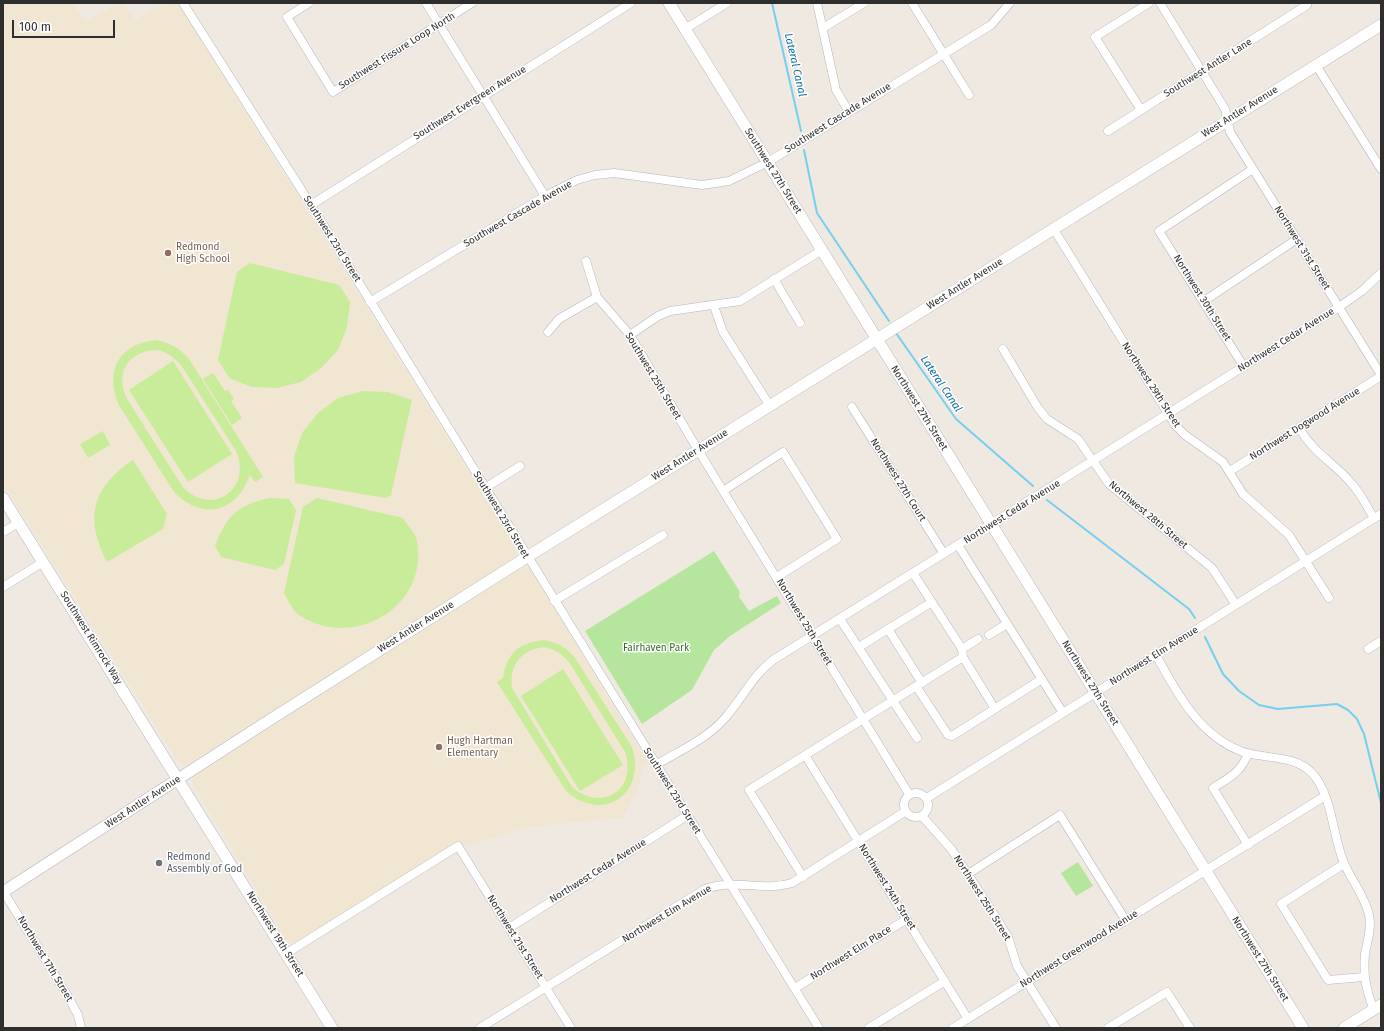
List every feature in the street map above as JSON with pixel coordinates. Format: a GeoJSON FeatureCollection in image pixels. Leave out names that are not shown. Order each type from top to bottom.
{"type":"FeatureCollection","features":[{"type":"Feature","properties":{"kind":"street","name":"Southwest 23rd Street"},"geometry":{"type":"LineString","coordinates":[[183,3],[311,205],[554,601],[819,1028]]}},
{"type":"Feature","properties":{"kind":"street","name":"Southwest Fissure Loop North"},"geometry":{"type":"LineString","coordinates":[[309,3],[287,17],[333,92],[472,3]]}},
{"type":"Feature","properties":{"kind":"street"},"geometry":{"type":"LineString","coordinates":[[426,3],[545,196]]}},
{"type":"Feature","properties":{"kind":"street","name":"Southwest Evergreen Avenue"},"geometry":{"type":"LineString","coordinates":[[311,205],[630,3]]}},
{"type":"Feature","properties":{"kind":"street","name":"Southwest 27th Street"},"geometry":{"type":"LineString","coordinates":[[669,3],[877,339]]}},
{"type":"Feature","properties":{"kind":"street"},"geometry":{"type":"LineString","coordinates":[[685,29],[727,3]]}},
{"type":"Feature","properties":{"kind":"street"},"geometry":{"type":"LineString","coordinates":[[817,3],[836,90],[849,112]]}},
{"type":"Feature","properties":{"kind":"street"},"geometry":{"type":"LineString","coordinates":[[823,28],[864,3]]}},
{"type":"Feature","properties":{"kind":"street"},"geometry":{"type":"LineString","coordinates":[[912,3],[969,95]]}},
{"type":"Feature","properties":{"kind":"street","name":"Southwest Cascade Avenue"},"geometry":{"type":"LineString","coordinates":[[370,302],[545,196],[576,180],[595,175],[614,174],[702,185],[729,181],[768,162],[991,25],[1010,3]]}},
{"type":"Feature","properties":{"kind":"street"},"geometry":{"type":"LineString","coordinates":[[1141,110],[1095,37],[1149,3]]}},
{"type":"Feature","properties":{"kind":"street","name":"Northwest 31st Street"},"geometry":{"type":"LineString","coordinates":[[1160,3],[1225,109],[1229,119],[1230,132],[1381,376]]}},
{"type":"Feature","properties":{"kind":"street","name":"Southwest Antler Lane"},"geometry":{"type":"LineString","coordinates":[[1108,131],[1307,4]]}},
{"type":"Feature","properties":{"kind":"street","name":"West Antler Avenue"},"geometry":{"type":"LineString","coordinates":[[3,892],[179,778],[527,557],[1381,25]]}},
{"type":"Feature","properties":{"kind":"street"},"geometry":{"type":"LineString","coordinates":[[1316,65],[1381,169]]}},
{"type":"Feature","properties":{"kind":"street","name":"Northwest 30th Street"},"geometry":{"type":"LineString","coordinates":[[1244,367],[1159,231],[1253,169]]}},
{"type":"Feature","properties":{"kind":"street","name":"Northwest 29th Street"},"geometry":{"type":"LineString","coordinates":[[1053,228],[1175,425],[1185,436],[1223,462],[1243,494],[1289,535],[1329,598]]}},
{"type":"Feature","properties":{"kind":"street"},"geometry":{"type":"LineString","coordinates":[[1204,301],[1297,239]]}},
{"type":"Feature","properties":{"kind":"street"},"geometry":{"type":"LineString","coordinates":[[630,335],[658,316],[670,311],[683,308],[714,306],[740,300],[822,250]]}},
{"type":"Feature","properties":{"kind":"street","name":"Southwest 25th Street"},"geometry":{"type":"LineString","coordinates":[[586,262],[597,297],[630,335],[698,450]]}},
{"type":"Feature","properties":{"kind":"street","name":"Northwest Cedar Avenue"},"geometry":{"type":"LineString","coordinates":[[656,765],[710,732],[724,719],[762,669],[1339,307],[1362,291],[1381,273]]}},
{"type":"Feature","properties":{"kind":"street"},"geometry":{"type":"LineString","coordinates":[[774,280],[800,323]]}},
{"type":"Feature","properties":{"kind":"street"},"geometry":{"type":"LineString","coordinates":[[548,332],[559,318],[597,297]]}},
{"type":"Feature","properties":{"kind":"street"},"geometry":{"type":"LineString","coordinates":[[714,306],[723,332],[770,406]]}},
{"type":"Feature","properties":{"kind":"street","name":"Northwest 27th Street"},"geometry":{"type":"LineString","coordinates":[[877,339],[1303,1028]]}},
{"type":"Feature","properties":{"kind":"street","name":"Northwest 28th Street"},"geometry":{"type":"LineString","coordinates":[[1003,349],[1038,408],[1048,419],[1078,439],[1094,460],[1109,484],[1212,568],[1236,605]]}},
{"type":"Feature","properties":{"kind":"street","name":"Northwest Dogwood Avenue"},"geometry":{"type":"LineString","coordinates":[[1230,471],[1381,376]]}},
{"type":"Feature","properties":{"kind":"street","name":"Northwest 27th Court"},"geometry":{"type":"LineString","coordinates":[[852,407],[944,554]]}},
{"type":"Feature","properties":{"kind":"street"},"geometry":{"type":"LineString","coordinates":[[1299,428],[1317,453],[1352,484],[1378,516]]}},
{"type":"Feature","properties":{"kind":"street","name":"Northwest 25th Street"},"geometry":{"type":"LineString","coordinates":[[698,450],[909,794]]}},
{"type":"Feature","properties":{"kind":"street"},"geometry":{"type":"LineString","coordinates":[[723,491],[784,452],[837,539],[777,577]]}},
{"type":"Feature","properties":{"kind":"street"},"geometry":{"type":"LineString","coordinates":[[485,488],[520,466]]}},
{"type":"Feature","properties":{"kind":"street","name":"Southwest Rimrock Way"},"geometry":{"type":"LineString","coordinates":[[3,498],[179,778]]}},
{"type":"Feature","properties":{"kind":"street","name":"Northwest Elm Avenue"},"geometry":{"type":"LineString","coordinates":[[927,798],[1378,516]]}},
{"type":"Feature","properties":{"kind":"street"},"geometry":{"type":"LineString","coordinates":[[3,532],[18,523]]}},
{"type":"Feature","properties":{"kind":"street"},"geometry":{"type":"LineString","coordinates":[[554,601],[663,535]]}},
{"type":"Feature","properties":{"kind":"street"},"geometry":{"type":"LineString","coordinates":[[958,545],[1063,714]]}},
{"type":"Feature","properties":{"kind":"street"},"geometry":{"type":"LineString","coordinates":[[3,587],[43,562]]}},
{"type":"Feature","properties":{"kind":"street"},"geometry":{"type":"LineString","coordinates":[[914,573],[995,708]]}},
{"type":"Feature","properties":{"kind":"street"},"geometry":{"type":"LineString","coordinates":[[859,647],[932,602]]}},
{"type":"Feature","properties":{"kind":"street"},"geometry":{"type":"LineString","coordinates":[[840,619],[917,738]]}},
{"type":"Feature","properties":{"kind":"street"},"geometry":{"type":"LineString","coordinates":[[989,635],[1007,624]]}},
{"type":"Feature","properties":{"kind":"street"},"geometry":{"type":"LineString","coordinates":[[888,629],[948,735],[952,736],[1042,679]]}},
{"type":"Feature","properties":{"kind":"street"},"geometry":{"type":"LineString","coordinates":[[803,877],[749,790],[919,684],[962,653],[978,639]]}},
{"type":"Feature","properties":{"kind":"street"},"geometry":{"type":"LineString","coordinates":[[1368,648],[1381,641]]}},
{"type":"Feature","properties":{"kind":"street"},"geometry":{"type":"LineString","coordinates":[[1156,655],[1180,700],[1209,731],[1228,744],[1248,753],[1299,764],[1310,771],[1320,782],[1339,851],[1369,915],[1370,930],[1364,977],[1377,1008],[1344,1028]]}},
{"type":"Feature","properties":{"kind":"street"},"geometry":{"type":"LineString","coordinates":[[1248,753],[1244,764],[1238,772],[1213,788],[1248,845]]}},
{"type":"Feature","properties":{"kind":"street","name":"Northwest 24th Street"},"geometry":{"type":"LineString","coordinates":[[805,755],[968,1019]]}},
{"type":"Feature","properties":{"kind":"street","name":"Northwest 19th Street"},"geometry":{"type":"LineString","coordinates":[[179,778],[332,1028]]}},
{"type":"Feature","properties":{"kind":"street"},"geometry":{"type":"LineString","coordinates":[[917,792],[927,798],[929,806],[922,816],[911,816],[906,811],[904,804],[909,794],[917,792]]}},
{"type":"Feature","properties":{"kind":"street","name":"Northwest Greenwood Avenue"},"geometry":{"type":"LineString","coordinates":[[953,1028],[1325,796]]}},
{"type":"Feature","properties":{"kind":"street","name":"Northwest Elm Avenue"},"geometry":{"type":"LineString","coordinates":[[480,1028],[705,889],[716,885],[730,884],[781,886],[803,877],[906,811]]}},
{"type":"Feature","properties":{"kind":"street","name":"Northwest Cedar Avenue"},"geometry":{"type":"LineString","coordinates":[[509,928],[688,815]]}},
{"type":"Feature","properties":{"kind":"street"},"geometry":{"type":"LineString","coordinates":[[968,874],[1060,815],[1126,920]]}},
{"type":"Feature","properties":{"kind":"street","name":"Northwest 25th Street"},"geometry":{"type":"LineString","coordinates":[[922,816],[952,850],[1008,937],[1014,959],[1026,982],[1056,1028]]}},
{"type":"Feature","properties":{"kind":"street","name":"Northwest 21st Street"},"geometry":{"type":"LineString","coordinates":[[287,953],[458,846],[571,1028]]}},
{"type":"Feature","properties":{"kind":"street"},"geometry":{"type":"LineString","coordinates":[[1344,864],[1281,904],[1328,980],[1364,977]]}},
{"type":"Feature","properties":{"kind":"street","name":"Northwest 17th Street"},"geometry":{"type":"LineString","coordinates":[[3,892],[66,993],[78,1015],[81,1028]]}},
{"type":"Feature","properties":{"kind":"street","name":"Northwest Elm Place"},"geometry":{"type":"LineString","coordinates":[[795,988],[907,919]]}},
{"type":"Feature","properties":{"kind":"street"},"geometry":{"type":"LineString","coordinates":[[869,1028],[945,981]]}},
{"type":"Feature","properties":{"kind":"street"},"geometry":{"type":"LineString","coordinates":[[1108,1028],[1166,992],[1190,1028]]}},
{"type":"Feature","properties":{"kind":"shaded area","name":"Redmond High School"},"geometry":{"type":"Polygon","coordinates":[[[3,3],[73,3],[85,22],[120,3],[124,3],[135,20],[165,3],[178,3],[518,551],[516,557],[188,764],[181,764],[178,761],[3,483],[3,3]]]}},
{"type":"Feature","properties":{"kind":"shaded area","name":"Hugh Hartman Elementary"},"geometry":{"type":"Polygon","coordinates":[[[526,567],[530,569],[649,764],[642,768],[638,789],[623,817],[528,827],[466,846],[461,842],[455,843],[295,943],[288,942],[193,784],[192,780],[194,776],[521,568],[526,567]]]}},
{"type":"Feature","properties":{"kind":"green space"},"geometry":{"type":"Polygon","coordinates":[[[250,263],[339,285],[350,302],[347,327],[338,350],[321,368],[301,382],[277,388],[252,387],[229,378],[218,360],[237,272],[250,263]]]}},
{"type":"Feature","properties":{"kind":"green space"},"geometry":{"type":"Polygon","coordinates":[[[156,340],[170,344],[189,359],[263,477],[255,482],[250,475],[244,488],[236,498],[227,505],[218,509],[196,507],[185,501],[174,492],[119,405],[113,381],[114,371],[118,361],[124,353],[132,347],[156,340]],[[156,350],[138,355],[126,366],[122,381],[127,399],[182,486],[193,495],[205,500],[216,499],[226,495],[234,488],[239,477],[240,465],[236,451],[181,365],[167,353],[156,350]]]}},
{"type":"Feature","properties":{"kind":"green space"},"geometry":{"type":"Polygon","coordinates":[[[173,361],[232,454],[188,482],[129,390],[173,361]]]}},
{"type":"Feature","properties":{"kind":"green space"},"geometry":{"type":"Polygon","coordinates":[[[213,373],[225,391],[228,390],[234,399],[231,401],[242,418],[232,425],[203,379],[213,373]]]}},
{"type":"Feature","properties":{"kind":"green space"},"geometry":{"type":"Polygon","coordinates":[[[363,391],[388,392],[412,400],[391,495],[386,498],[295,483],[294,457],[302,433],[318,413],[338,398],[363,391]]]}},
{"type":"Feature","properties":{"kind":"green space"},"geometry":{"type":"Polygon","coordinates":[[[103,431],[110,445],[88,458],[80,444],[103,431]]]}},
{"type":"Feature","properties":{"kind":"green space"},"geometry":{"type":"Polygon","coordinates":[[[133,460],[167,514],[163,529],[107,562],[100,546],[96,531],[94,518],[96,505],[108,481],[119,470],[133,460]]]}},
{"type":"Feature","properties":{"kind":"green space"},"geometry":{"type":"Polygon","coordinates":[[[269,498],[289,499],[296,510],[284,564],[275,570],[221,557],[215,546],[219,535],[229,519],[234,513],[241,509],[258,501],[269,498]]]}},
{"type":"Feature","properties":{"kind":"green space"},"geometry":{"type":"Polygon","coordinates":[[[317,498],[403,518],[415,535],[417,541],[418,565],[411,585],[399,603],[383,616],[363,625],[342,628],[320,625],[299,615],[289,602],[284,593],[303,507],[317,498]]]}},
{"type":"Feature","properties":{"kind":"green space","name":"Fairhaven Park"},"geometry":{"type":"Polygon","coordinates":[[[714,551],[740,592],[739,597],[749,611],[777,596],[781,603],[730,636],[714,650],[692,690],[642,724],[585,631],[714,551]]]}},
{"type":"Feature","properties":{"kind":"green space"},"geometry":{"type":"Polygon","coordinates":[[[544,640],[553,643],[565,648],[572,654],[632,747],[635,764],[633,778],[627,790],[618,799],[607,804],[594,805],[580,801],[566,791],[497,682],[503,678],[507,662],[515,651],[535,641],[544,640]],[[544,647],[529,651],[518,660],[512,672],[512,688],[572,787],[583,794],[595,798],[605,797],[615,793],[622,786],[626,777],[628,765],[625,752],[569,662],[555,651],[544,647]]]}},
{"type":"Feature","properties":{"kind":"green space"},"geometry":{"type":"Polygon","coordinates":[[[563,669],[623,765],[580,791],[521,696],[563,669]]]}},
{"type":"Feature","properties":{"kind":"green space"},"geometry":{"type":"Polygon","coordinates":[[[1078,862],[1093,886],[1076,896],[1061,873],[1078,862]]]}},
{"type":"Feature","properties":{"kind":"waterway","name":"Lateral Canal"},"geometry":{"type":"LineString","coordinates":[[772,3],[801,131]]}},
{"type":"Feature","properties":{"kind":"waterway","name":"Lateral Canal"},"geometry":{"type":"LineString","coordinates":[[804,150],[817,213],[889,321]]}},
{"type":"Feature","properties":{"kind":"waterway","name":"Lateral Canal"},"geometry":{"type":"LineString","coordinates":[[896,333],[956,419],[1033,486]]}},
{"type":"Feature","properties":{"kind":"waterway","name":"Lateral Canal"},"geometry":{"type":"LineString","coordinates":[[1047,500],[1189,609],[1195,618]]}},
{"type":"Feature","properties":{"kind":"waterway","name":"Lateral Canal"},"geometry":{"type":"LineString","coordinates":[[1205,637],[1223,674],[1239,691],[1259,705],[1278,709],[1337,704],[1348,710],[1357,719],[1364,734],[1381,803]]}},
{"type":"Feature","properties":{"kind":"place","name":"Redmond High School"},"geometry":{"type":"Point","coordinates":[168,253]}},
{"type":"Feature","properties":{"kind":"place","name":"Hugh Hartman Elementary"},"geometry":{"type":"Point","coordinates":[439,747]}},
{"type":"Feature","properties":{"kind":"place","name":"Redmond Assembly of God"},"geometry":{"type":"Point","coordinates":[159,863]}}]}
